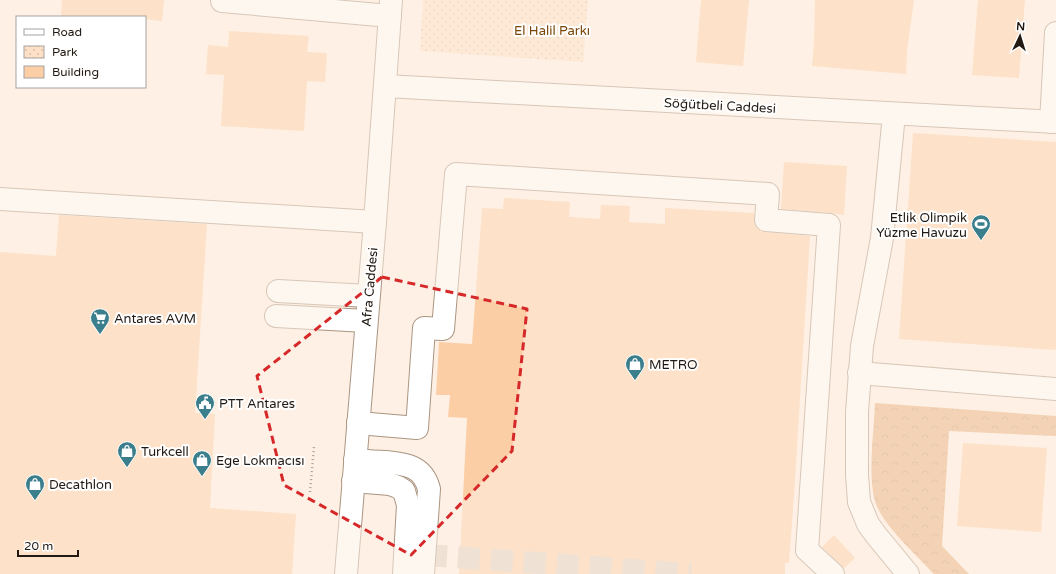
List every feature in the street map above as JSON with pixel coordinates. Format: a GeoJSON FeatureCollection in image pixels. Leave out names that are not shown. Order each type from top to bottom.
{"type":"FeatureCollection","features":[{"type":"Feature","properties":{"kind":"street"},"geometry":{"type":"LineString","coordinates":[[222,1],[390,8]]}},
{"type":"Feature","properties":{"kind":"street","name":"Afra Caddesi"},"geometry":{"type":"LineString","coordinates":[[346,574],[390,8]]}},
{"type":"Feature","properties":{"kind":"street"},"geometry":{"type":"LineString","coordinates":[[1054,122],[1056,33]]}},
{"type":"Feature","properties":{"kind":"street","name":"Söğütbeli Caddesi"},"geometry":{"type":"LineString","coordinates":[[385,86],[1054,122]]}},
{"type":"Feature","properties":{"kind":"street"},"geometry":{"type":"LineString","coordinates":[[894,114],[882,238],[862,346],[859,373],[857,458],[859,502],[862,512],[872,529],[908,574]]}},
{"type":"Feature","properties":{"kind":"street"},"geometry":{"type":"LineString","coordinates":[[358,423],[417,428],[424,328],[443,329],[456,174],[768,194],[766,220],[828,225],[807,550],[833,574]]}},
{"type":"Feature","properties":{"kind":"street"},"geometry":{"type":"LineString","coordinates":[[0,199],[374,222]]}},
{"type":"Feature","properties":{"kind":"street"},"geometry":{"type":"LineString","coordinates":[[278,291],[368,296]]}},
{"type":"Feature","properties":{"kind":"street"},"geometry":{"type":"LineString","coordinates":[[276,316],[366,321]]}},
{"type":"Feature","properties":{"kind":"street"},"geometry":{"type":"LineString","coordinates":[[859,373],[1056,389]]}},
{"type":"Feature","properties":{"kind":"street"},"geometry":{"type":"LineString","coordinates":[[354,470],[408,465],[416,469],[428,483],[429,489],[423,574]]}},
{"type":"Feature","properties":{"kind":"street"},"geometry":{"type":"LineString","coordinates":[[354,470],[398,487],[404,491],[408,505],[404,574]]}},
{"type":"Feature","properties":{"kind":"path"},"geometry":{"type":"LineString","coordinates":[[310,492],[314,447]]}},
{"type":"Feature","properties":{"kind":"highlighted area"},"geometry":{"type":"Polygon","coordinates":[[[382,277],[527,309],[512,451],[411,555],[284,485],[257,376],[382,277]]]}},
{"type":"Feature","properties":{"kind":"green space","name":"El Halil Parkı"},"geometry":{"type":"Polygon","coordinates":[[[423,0],[588,0],[583,62],[420,51],[423,0]]]}},
{"type":"Feature","properties":{"kind":"green space"},"geometry":{"type":"Polygon","coordinates":[[[875,403],[1056,416],[1056,436],[949,431],[942,546],[969,574],[934,574],[893,531],[880,513],[873,494],[871,468],[875,403]]]}},
{"type":"Feature","properties":{"kind":"building"},"geometry":{"type":"Polygon","coordinates":[[[62,0],[164,0],[162,21],[146,19],[146,16],[61,16],[62,0]]]}},
{"type":"Feature","properties":{"kind":"building"},"geometry":{"type":"Polygon","coordinates":[[[701,0],[749,0],[743,66],[696,62],[701,0]]]}},
{"type":"Feature","properties":{"kind":"building"},"geometry":{"type":"Polygon","coordinates":[[[815,0],[914,0],[907,51],[906,74],[812,66],[815,0]]]}},
{"type":"Feature","properties":{"kind":"building"},"geometry":{"type":"Polygon","coordinates":[[[978,0],[1025,0],[1019,78],[972,75],[978,0]]]}},
{"type":"Feature","properties":{"kind":"building"},"geometry":{"type":"Polygon","coordinates":[[[229,31],[309,36],[307,52],[327,53],[325,82],[307,81],[304,131],[221,126],[224,75],[206,74],[208,45],[228,47],[229,31]]]}},
{"type":"Feature","properties":{"kind":"building","name":"Etlik Olimpik Yüzme Havuzu"},"geometry":{"type":"Polygon","coordinates":[[[913,133],[1056,142],[1056,350],[899,339],[913,133]]]}},
{"type":"Feature","properties":{"kind":"building"},"geometry":{"type":"Polygon","coordinates":[[[784,162],[847,166],[844,215],[781,209],[784,162]]]}},
{"type":"Feature","properties":{"kind":"building","name":"METRO"},"geometry":{"type":"Polygon","coordinates":[[[504,198],[570,202],[569,217],[600,219],[601,205],[630,206],[629,222],[665,224],[665,208],[754,213],[755,225],[759,230],[765,232],[810,236],[789,563],[785,563],[785,574],[459,574],[467,418],[448,417],[450,395],[436,395],[439,342],[472,344],[482,208],[503,209],[504,198]]]}},
{"type":"Feature","properties":{"kind":"building","name":"Antares AVM"},"geometry":{"type":"Polygon","coordinates":[[[59,215],[207,224],[195,413],[215,414],[210,508],[296,514],[292,574],[0,574],[0,252],[56,256],[59,215]]]}},
{"type":"Feature","properties":{"kind":"building"},"geometry":{"type":"Polygon","coordinates":[[[963,443],[1047,448],[1041,532],[957,526],[963,443]]]}},
{"type":"Feature","properties":{"kind":"building"},"geometry":{"type":"Polygon","coordinates":[[[834,535],[855,558],[844,568],[822,547],[834,535]]]}},
{"type":"Feature","properties":{"kind":"tunnel"},"geometry":{"type":"LineString","coordinates":[[425,555],[691,574]]}},
{"type":"Feature","properties":{"kind":"place","name":"Etlik Olimpik Yüzme Havuzu"},"geometry":{"type":"Point","coordinates":[981,241]}},
{"type":"Feature","properties":{"kind":"place","name":"Antares AVM"},"geometry":{"type":"Point","coordinates":[100,335]}},
{"type":"Feature","properties":{"kind":"place","name":"METRO"},"geometry":{"type":"Point","coordinates":[635,381]}},
{"type":"Feature","properties":{"kind":"place","name":"PTT Antares"},"geometry":{"type":"Point","coordinates":[205,420]}},
{"type":"Feature","properties":{"kind":"place","name":"Turkcell"},"geometry":{"type":"Point","coordinates":[127,468]}},
{"type":"Feature","properties":{"kind":"place","name":"Ege Lokmacısı"},"geometry":{"type":"Point","coordinates":[202,477]}},
{"type":"Feature","properties":{"kind":"place","name":"Decathlon"},"geometry":{"type":"Point","coordinates":[35,501]}}]}
